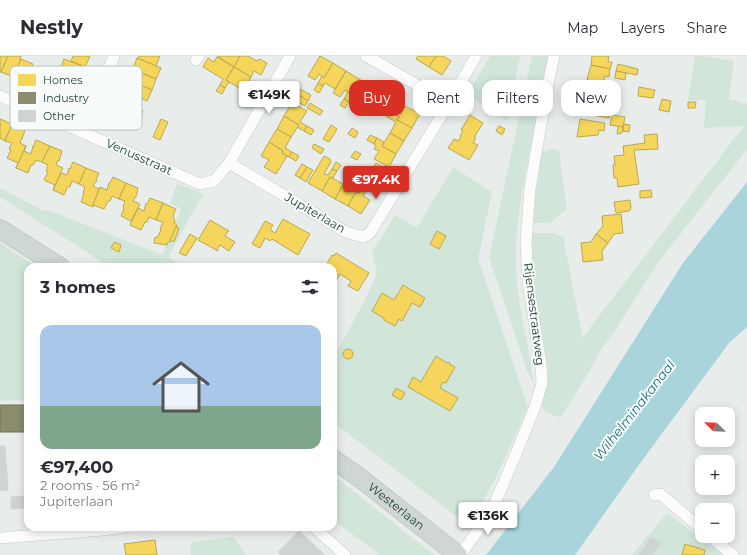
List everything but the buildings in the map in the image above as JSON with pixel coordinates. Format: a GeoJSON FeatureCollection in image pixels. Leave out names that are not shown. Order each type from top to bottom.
{"type":"FeatureCollection","features":[{"type":"Feature","properties":{"kind":"main road"},"geometry":{"type":"LineString","coordinates":[[0,229],[54,263]]}},
{"type":"Feature","properties":{"kind":"main road","name":"Westerlaan"},"geometry":{"type":"LineString","coordinates":[[337,462],[459,555]]}},
{"type":"Feature","properties":{"kind":"street"},"geometry":{"type":"LineString","coordinates":[[110,66],[114,56]]}},
{"type":"Feature","properties":{"kind":"street","name":"Venusstraat"},"geometry":{"type":"LineString","coordinates":[[77,130],[200,184],[214,181],[229,163],[290,56]]}},
{"type":"Feature","properties":{"kind":"street"},"geometry":{"type":"LineString","coordinates":[[366,56],[413,83]]}},
{"type":"Feature","properties":{"kind":"street","name":"Jupiterlaan"},"geometry":{"type":"LineString","coordinates":[[462,80],[476,56]]}},
{"type":"Feature","properties":{"kind":"street","name":"Rijensestraatweg"},"geometry":{"type":"LineString","coordinates":[[459,555],[482,525],[495,503],[535,407],[542,383],[541,366],[528,281],[526,243],[530,188],[554,56]]}},
{"type":"Feature","properties":{"kind":"street","name":"Venusstraat"},"geometry":{"type":"LineString","coordinates":[[0,96],[10,100]]}},
{"type":"Feature","properties":{"kind":"street","name":"Jupiterlaan"},"geometry":{"type":"LineString","coordinates":[[229,163],[346,232],[363,236],[370,233],[441,116]]}},
{"type":"Feature","properties":{"kind":"street"},"geometry":{"type":"LineString","coordinates":[[654,495],[660,494],[695,523]]}},
{"type":"Feature","properties":{"kind":"street"},"geometry":{"type":"LineString","coordinates":[[0,538],[90,531]]}},
{"type":"Feature","properties":{"kind":"street"},"geometry":{"type":"LineString","coordinates":[[319,531],[346,555]]}},
{"type":"Feature","properties":{"kind":"street"},"geometry":{"type":"LineString","coordinates":[[718,543],[733,555]]}},
{"type":"Feature","properties":{"kind":"green space"},"geometry":{"type":"Polygon","coordinates":[[[490,56],[520,56],[515,80],[482,80],[482,104],[474,99],[474,82],[490,56]]]}},
{"type":"Feature","properties":{"kind":"green space"},"geometry":{"type":"Polygon","coordinates":[[[532,56],[549,56],[544,80],[527,80],[532,56]]]}},
{"type":"Feature","properties":{"kind":"green space"},"geometry":{"type":"Polygon","coordinates":[[[695,56],[734,61],[729,99],[747,104],[747,149],[657,264],[596,358],[562,416],[558,417],[545,412],[540,404],[548,379],[548,369],[536,298],[533,270],[532,233],[554,233],[563,236],[583,337],[744,126],[704,128],[706,100],[688,100],[695,56]]]}},
{"type":"Feature","properties":{"kind":"green space"},"geometry":{"type":"Polygon","coordinates":[[[500,116],[508,116],[507,121],[500,116]]]}},
{"type":"Feature","properties":{"kind":"green space"},"geometry":{"type":"Polygon","coordinates":[[[519,116],[537,116],[525,175],[516,242],[517,280],[534,385],[527,371],[489,258],[519,116]]]}},
{"type":"Feature","properties":{"kind":"green space"},"geometry":{"type":"Polygon","coordinates":[[[552,148],[559,151],[567,209],[550,223],[535,223],[533,221],[534,207],[542,151],[546,152],[552,148]]]}},
{"type":"Feature","properties":{"kind":"green space"},"geometry":{"type":"Polygon","coordinates":[[[453,167],[492,192],[478,259],[528,407],[499,471],[470,527],[337,425],[337,351],[366,298],[377,274],[372,250],[375,248],[395,215],[417,228],[453,167]]]}},
{"type":"Feature","properties":{"kind":"green space"},"geometry":{"type":"Polygon","coordinates":[[[177,183],[203,194],[169,255],[170,258],[179,263],[103,263],[0,197],[0,188],[42,210],[51,211],[162,255],[181,209],[170,203],[177,183]]]}},
{"type":"Feature","properties":{"kind":"green space"},"geometry":{"type":"Polygon","coordinates":[[[0,243],[31,263],[24,263],[24,400],[0,401],[0,243]]]}},
{"type":"Feature","properties":{"kind":"green space"},"geometry":{"type":"Polygon","coordinates":[[[337,478],[434,555],[380,555],[337,522],[337,478]]]}},
{"type":"Feature","properties":{"kind":"green space"},"geometry":{"type":"Polygon","coordinates":[[[667,513],[695,534],[695,543],[707,543],[723,555],[632,555],[667,513]]]}},
{"type":"Feature","properties":{"kind":"green space"},"geometry":{"type":"Polygon","coordinates":[[[233,537],[246,555],[191,555],[190,550],[192,542],[233,537]]]}},
{"type":"Feature","properties":{"kind":"water","name":"Wilhelminakanaal"},"geometry":{"type":"Polygon","coordinates":[[[747,182],[747,327],[729,343],[641,462],[575,555],[486,555],[554,467],[683,263],[747,182]]]}}]}
